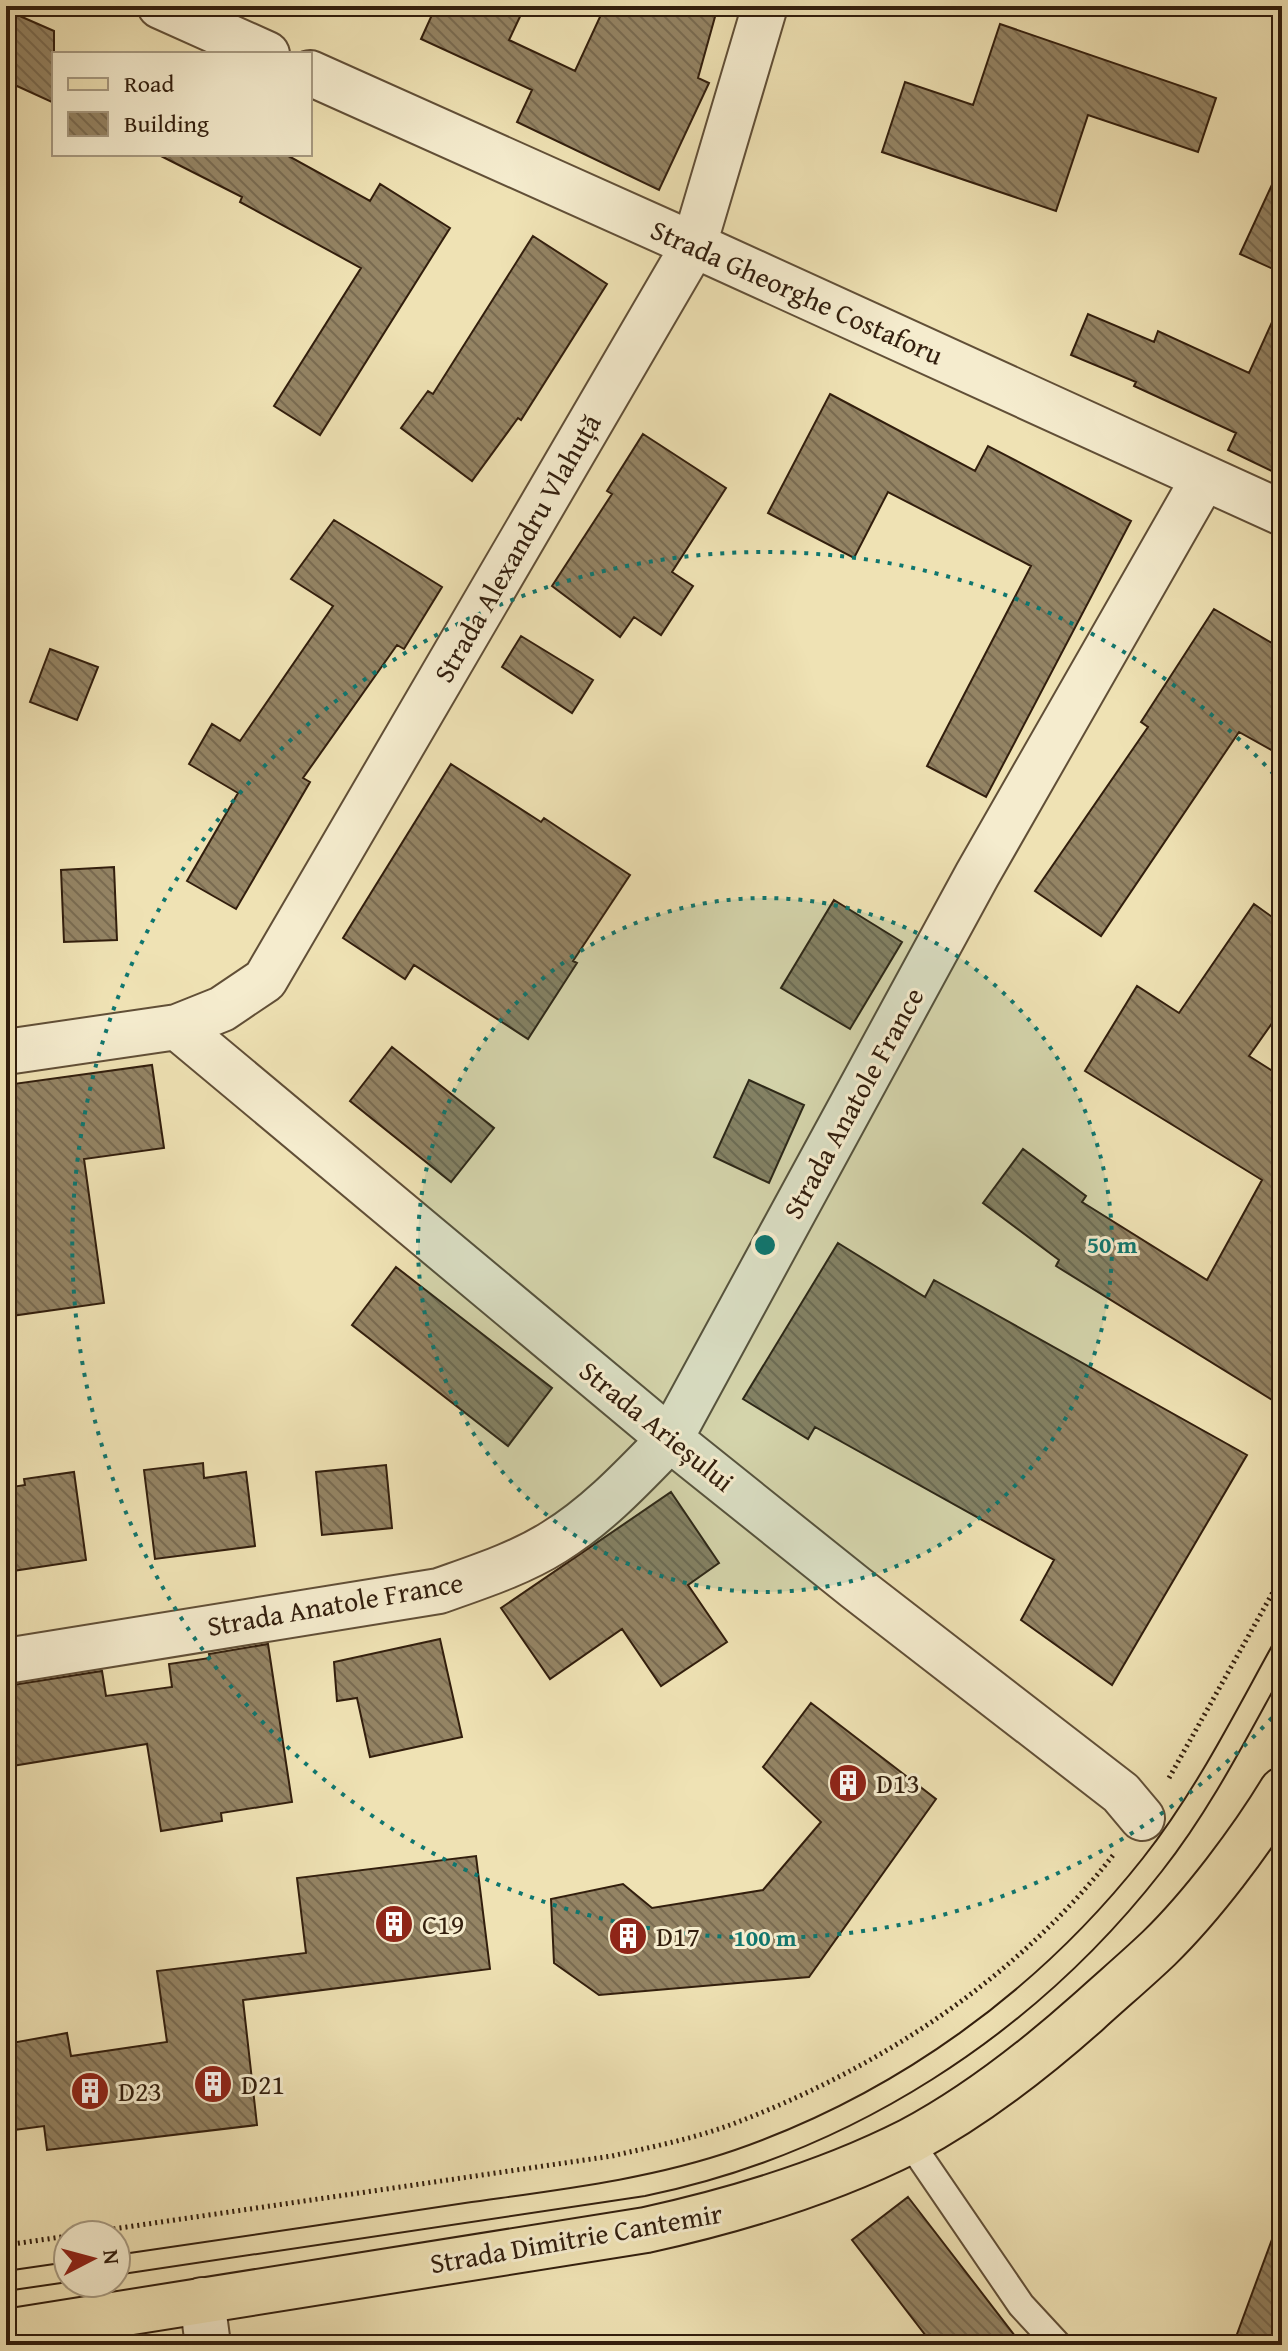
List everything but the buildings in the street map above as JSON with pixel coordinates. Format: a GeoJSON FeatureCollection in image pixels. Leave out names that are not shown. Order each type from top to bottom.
{"type":"FeatureCollection","features":[{"type":"Feature","properties":{"kind":"main road","name":"Strada Dimitrie Cantemir"},"geometry":{"type":"LineString","coordinates":[[6,2332],[660,2227],[714,2215],[782,2194],[850,2168],[945,2121],[1058,2038],[1161,1947],[1276,1812]]}},
{"type":"Feature","properties":{"kind":"street"},"geometry":{"type":"LineString","coordinates":[[160,6],[263,52]]}},
{"type":"Feature","properties":{"kind":"street","name":"Strada Alexandru Vlahuță"},"geometry":{"type":"LineString","coordinates":[[6,1052],[177,1027],[222,1009],[265,980],[694,245],[765,6]]}},
{"type":"Feature","properties":{"kind":"street","name":"Strada Gheorghe Costaforu"},"geometry":{"type":"LineString","coordinates":[[312,74],[1282,513]]}},
{"type":"Feature","properties":{"kind":"street","name":"Strada Anatole France"},"geometry":{"type":"LineString","coordinates":[[6,1661],[439,1591],[490,1573],[554,1542],[613,1497],[670,1439],[977,875],[1204,478]]}},
{"type":"Feature","properties":{"kind":"street","name":"Strada Arieșului"},"geometry":{"type":"LineString","coordinates":[[177,1027],[670,1439],[1121,1793],[1142,1818]]}},
{"type":"Feature","properties":{"kind":"street"},"geometry":{"type":"LineString","coordinates":[[202,2300],[208,2345]]}},
{"type":"Feature","properties":{"kind":"lane"},"geometry":{"type":"LineString","coordinates":[[909,2141],[1021,2305],[1058,2345]]}},
{"type":"Feature","properties":{"kind":"path"},"geometry":{"type":"LineString","coordinates":[[132,2226],[612,2156],[727,2126],[855,2068],[973,1992],[1017,1957],[1091,1884],[1159,1795],[1282,1576]]}},
{"type":"Feature","properties":{"kind":"path"},"geometry":{"type":"LineString","coordinates":[[6,2245],[52,2238]]}},
{"type":"Feature","properties":{"kind":"tram line"},"geometry":{"type":"LineString","coordinates":[[132,2253],[635,2177],[735,2150],[794,2127],[852,2099],[960,2033],[1058,1952],[1102,1906],[1143,1858],[1182,1803],[1282,1628]]}},
{"type":"Feature","properties":{"kind":"tram line"},"geometry":{"type":"LineString","coordinates":[[132,2273],[645,2196],[721,2177],[794,2151],[865,2118],[932,2079],[996,2035],[1056,1985],[1111,1930],[1162,1871],[1196,1824],[1282,1674]]}},
{"type":"Feature","properties":{"kind":"tram line"},"geometry":{"type":"LineString","coordinates":[[6,2271],[52,2264]]}},
{"type":"Feature","properties":{"kind":"tram line"},"geometry":{"type":"LineString","coordinates":[[6,2291],[52,2284]]}},
{"type":"Feature","properties":{"kind":"place","name":"D13"},"geometry":{"type":"Point","coordinates":[848,1783]}},
{"type":"Feature","properties":{"kind":"place","name":"C19"},"geometry":{"type":"Point","coordinates":[394,1924]}},
{"type":"Feature","properties":{"kind":"place","name":"D17"},"geometry":{"type":"Point","coordinates":[628,1936]}},
{"type":"Feature","properties":{"kind":"place","name":"D21"},"geometry":{"type":"Point","coordinates":[213,2084]}},
{"type":"Feature","properties":{"kind":"place","name":"D23"},"geometry":{"type":"Point","coordinates":[90,2091]}}]}
